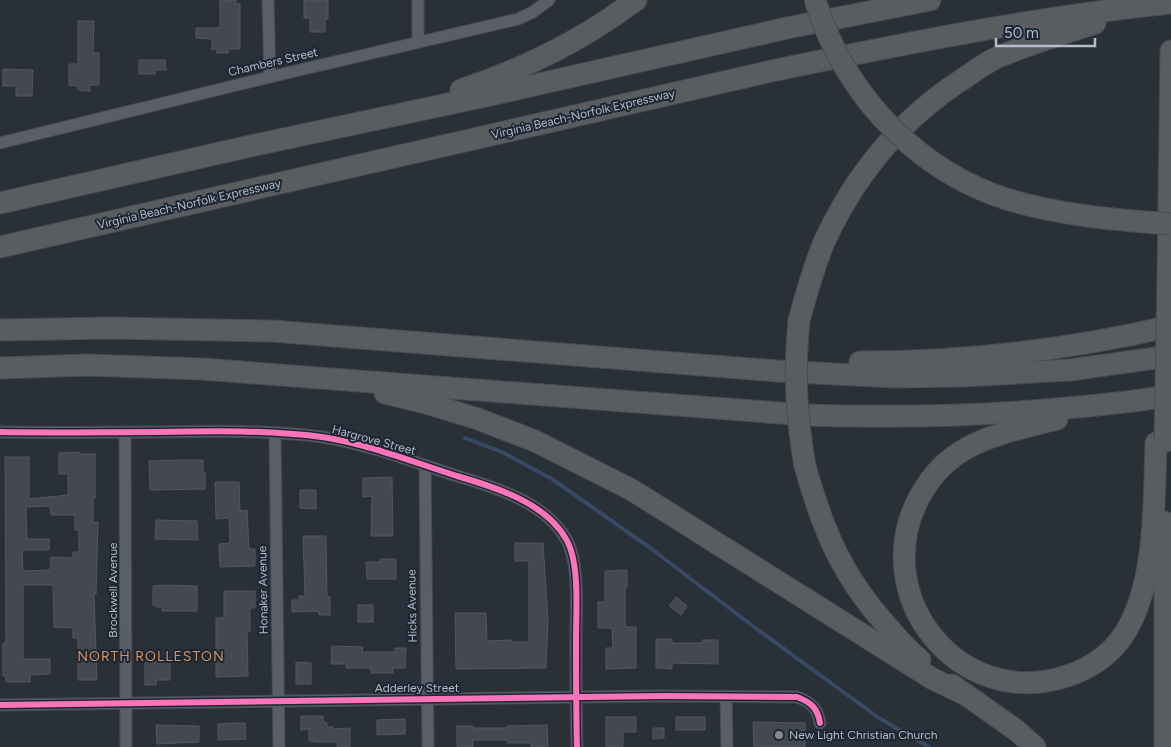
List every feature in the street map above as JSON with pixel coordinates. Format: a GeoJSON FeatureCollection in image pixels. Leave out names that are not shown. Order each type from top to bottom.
{"type":"FeatureCollection","features":[{"type":"Feature","properties":{"kind":"highway"},"geometry":{"type":"LineString","coordinates":[[368,121],[481,83],[547,55],[578,40],[636,0]]}},
{"type":"Feature","properties":{"kind":"highway"},"geometry":{"type":"LineString","coordinates":[[815,0],[833,48],[849,77],[868,102],[903,138],[940,168],[967,184],[994,195],[1026,204],[1116,219],[1171,224]]}},
{"type":"Feature","properties":{"kind":"highway"},"geometry":{"type":"LineString","coordinates":[[0,203],[787,28],[930,0]]}},
{"type":"Feature","properties":{"kind":"highway","name":"Virginia Beach-Norfolk Expressway"},"geometry":{"type":"LineString","coordinates":[[0,247],[885,47],[1036,22],[1171,3]]}},
{"type":"Feature","properties":{"kind":"highway"},"geometry":{"type":"LineString","coordinates":[[1035,747],[1016,730],[962,692],[910,651],[862,597],[844,569],[832,546],[817,509],[805,466],[798,425],[796,391],[796,352],[799,320],[815,265],[838,213],[857,182],[890,138],[924,106],[942,92],[997,58],[1046,39],[1150,6]]}},
{"type":"Feature","properties":{"kind":"highway"},"geometry":{"type":"LineString","coordinates":[[1125,402],[983,440],[951,458],[938,470],[925,487],[909,520],[904,556],[905,576],[916,612],[936,642],[952,656],[970,667],[1009,682],[1044,682],[1081,672],[1110,652],[1122,638],[1131,623],[1146,583],[1170,342],[1168,281],[1171,51]]}},
{"type":"Feature","properties":{"kind":"highway"},"geometry":{"type":"LineString","coordinates":[[0,330],[110,328],[272,331],[777,371],[894,377],[964,376],[1070,370],[1170,342]]}},
{"type":"Feature","properties":{"kind":"highway"},"geometry":{"type":"LineString","coordinates":[[728,367],[806,362],[927,361],[985,357],[1097,342],[1170,342]]}},
{"type":"Feature","properties":{"kind":"highway"},"geometry":{"type":"LineString","coordinates":[[0,368],[135,366],[292,375],[787,414],[871,417],[1008,414],[1171,396]]}},
{"type":"Feature","properties":{"kind":"highway"},"geometry":{"type":"LineString","coordinates":[[292,375],[426,403],[478,418],[535,441],[632,490],[933,679],[962,692]]}},
{"type":"Feature","properties":{"kind":"highway"},"geometry":{"type":"LineString","coordinates":[[1161,443],[1165,747]]}},
{"type":"Feature","properties":{"kind":"street"},"geometry":{"type":"LineString","coordinates":[[268,0],[270,77]]}},
{"type":"Feature","properties":{"kind":"street"},"geometry":{"type":"LineString","coordinates":[[418,0],[418,42]]}},
{"type":"Feature","properties":{"kind":"street","name":"Chambers Street"},"geometry":{"type":"LineString","coordinates":[[0,143],[518,19],[533,12],[549,0]]}},
{"type":"Feature","properties":{"kind":"street","name":"Hargrove Street"},"geometry":{"type":"LineString","coordinates":[[0,432],[235,430],[324,438],[358,445],[472,480],[533,506],[557,525],[567,540],[572,554],[576,588],[577,747]]}},
{"type":"Feature","properties":{"kind":"street","name":"Brockwell Avenue"},"geometry":{"type":"LineString","coordinates":[[125,432],[126,747]]}},
{"type":"Feature","properties":{"kind":"street","name":"Honaker Avenue"},"geometry":{"type":"LineString","coordinates":[[275,433],[279,747]]}},
{"type":"Feature","properties":{"kind":"street","name":"Hicks Avenue"},"geometry":{"type":"LineString","coordinates":[[425,465],[428,747]]}},
{"type":"Feature","properties":{"kind":"street"},"geometry":{"type":"LineString","coordinates":[[726,696],[727,747]]}},
{"type":"Feature","properties":{"kind":"street","name":"Adderley Street"},"geometry":{"type":"LineString","coordinates":[[0,704],[726,696],[797,697],[807,701],[815,708],[820,724]]}},
{"type":"Feature","properties":{"kind":"building"},"geometry":{"type":"Polygon","coordinates":[[[220,0],[236,0],[236,4],[240,4],[240,49],[228,49],[228,53],[217,53],[217,49],[212,50],[212,39],[196,38],[196,28],[220,28],[220,0]]]}},
{"type":"Feature","properties":{"kind":"building"},"geometry":{"type":"Polygon","coordinates":[[[304,0],[328,0],[328,19],[325,19],[325,32],[310,32],[310,18],[304,18],[304,0]]]}},
{"type":"Feature","properties":{"kind":"building"},"geometry":{"type":"Polygon","coordinates":[[[78,21],[94,21],[93,53],[99,53],[99,85],[90,85],[90,91],[78,90],[78,86],[69,85],[69,64],[78,64],[78,21]]]}},
{"type":"Feature","properties":{"kind":"building"},"geometry":{"type":"Polygon","coordinates":[[[139,60],[165,60],[166,70],[155,70],[155,74],[139,74],[139,60]]]}},
{"type":"Feature","properties":{"kind":"building"},"geometry":{"type":"Polygon","coordinates":[[[3,69],[33,70],[32,96],[16,96],[16,86],[3,86],[3,69]]]}},
{"type":"Feature","properties":{"kind":"building"},"geometry":{"type":"Polygon","coordinates":[[[79,452],[79,454],[95,454],[93,522],[98,522],[96,594],[94,594],[97,680],[78,680],[78,638],[73,638],[73,628],[54,627],[53,585],[23,585],[23,659],[50,659],[50,674],[30,675],[30,682],[6,682],[6,676],[3,676],[3,643],[6,643],[5,457],[29,457],[29,499],[68,495],[68,474],[59,474],[59,453],[79,452]],[[50,506],[26,507],[27,539],[49,539],[49,550],[22,550],[23,571],[50,570],[51,557],[73,558],[73,552],[79,552],[79,530],[75,530],[75,515],[51,515],[50,506]]]}},
{"type":"Feature","properties":{"kind":"building"},"geometry":{"type":"Polygon","coordinates":[[[203,460],[205,489],[150,490],[149,461],[203,460]]]}},
{"type":"Feature","properties":{"kind":"building"},"geometry":{"type":"Polygon","coordinates":[[[392,477],[393,536],[371,536],[372,496],[363,497],[363,478],[392,477]]]}},
{"type":"Feature","properties":{"kind":"building"},"geometry":{"type":"Polygon","coordinates":[[[215,482],[239,482],[240,511],[247,510],[249,549],[255,549],[255,566],[220,567],[219,544],[230,543],[229,518],[216,519],[215,482]]]}},
{"type":"Feature","properties":{"kind":"building"},"geometry":{"type":"Polygon","coordinates":[[[300,490],[316,490],[316,509],[300,508],[300,490]]]}},
{"type":"Feature","properties":{"kind":"building"},"geometry":{"type":"Polygon","coordinates":[[[156,520],[197,521],[198,540],[155,539],[156,520]]]}},
{"type":"Feature","properties":{"kind":"building"},"geometry":{"type":"Polygon","coordinates":[[[303,536],[326,536],[327,597],[330,597],[330,615],[319,615],[318,611],[292,612],[292,600],[299,600],[299,596],[305,596],[303,536]]]}},
{"type":"Feature","properties":{"kind":"building"},"geometry":{"type":"Polygon","coordinates":[[[515,543],[543,543],[548,619],[546,668],[456,669],[455,613],[486,613],[487,641],[512,640],[512,642],[529,642],[529,561],[515,561],[515,543]]]}},
{"type":"Feature","properties":{"kind":"building"},"geometry":{"type":"Polygon","coordinates":[[[380,559],[396,559],[396,579],[367,579],[366,562],[380,562],[380,559]]]}},
{"type":"Feature","properties":{"kind":"building"},"geometry":{"type":"Polygon","coordinates":[[[627,570],[625,627],[636,627],[636,668],[606,669],[606,648],[613,648],[612,628],[598,628],[598,602],[605,602],[605,571],[627,570]]]}},
{"type":"Feature","properties":{"kind":"building"},"geometry":{"type":"Polygon","coordinates":[[[153,586],[197,586],[197,611],[162,611],[162,607],[153,605],[153,586]]]}},
{"type":"Feature","properties":{"kind":"building"},"geometry":{"type":"Polygon","coordinates":[[[224,591],[255,591],[255,608],[250,608],[250,631],[247,631],[248,676],[216,677],[216,618],[224,618],[224,591]]]}},
{"type":"Feature","properties":{"kind":"building"},"geometry":{"type":"Polygon","coordinates":[[[676,597],[687,606],[681,615],[669,606],[676,597]]]}},
{"type":"Feature","properties":{"kind":"building"},"geometry":{"type":"Polygon","coordinates":[[[358,605],[373,605],[373,622],[358,622],[358,605]]]}},
{"type":"Feature","properties":{"kind":"building"},"geometry":{"type":"Polygon","coordinates":[[[656,639],[672,639],[672,643],[702,643],[702,640],[718,640],[718,664],[672,663],[672,669],[656,668],[656,639]]]}},
{"type":"Feature","properties":{"kind":"building"},"geometry":{"type":"Polygon","coordinates":[[[332,646],[363,647],[362,652],[395,652],[395,648],[406,648],[405,668],[393,668],[393,673],[371,673],[371,668],[346,668],[346,664],[331,664],[332,646]]]}},
{"type":"Feature","properties":{"kind":"building"},"geometry":{"type":"Polygon","coordinates":[[[145,662],[170,662],[170,680],[156,680],[156,685],[145,685],[145,662]]]}},
{"type":"Feature","properties":{"kind":"building"},"geometry":{"type":"Polygon","coordinates":[[[296,662],[311,663],[311,684],[296,684],[296,662]]]}},
{"type":"Feature","properties":{"kind":"building"},"geometry":{"type":"Polygon","coordinates":[[[301,716],[323,716],[323,722],[327,723],[327,727],[333,727],[333,729],[350,728],[350,747],[337,747],[337,742],[309,741],[309,729],[301,730],[301,716]]]}},
{"type":"Feature","properties":{"kind":"building"},"geometry":{"type":"Polygon","coordinates":[[[606,717],[636,717],[636,732],[623,732],[623,747],[606,747],[606,717]]]}},
{"type":"Feature","properties":{"kind":"building"},"geometry":{"type":"Polygon","coordinates":[[[676,717],[705,717],[705,730],[676,730],[676,717]]]}},
{"type":"Feature","properties":{"kind":"building"},"geometry":{"type":"Polygon","coordinates":[[[405,719],[405,734],[377,735],[377,720],[405,719]]]}},
{"type":"Feature","properties":{"kind":"building","name":"New Light Christian Church"},"geometry":{"type":"Polygon","coordinates":[[[753,722],[805,723],[805,747],[754,747],[753,722]]]}},
{"type":"Feature","properties":{"kind":"building"},"geometry":{"type":"Polygon","coordinates":[[[245,723],[246,739],[218,740],[218,724],[245,723]]]}},
{"type":"Feature","properties":{"kind":"building"},"geometry":{"type":"Polygon","coordinates":[[[156,725],[199,726],[199,742],[157,744],[156,725]]]}},
{"type":"Feature","properties":{"kind":"building"},"geometry":{"type":"Polygon","coordinates":[[[547,725],[548,747],[531,747],[531,743],[508,743],[507,740],[473,740],[473,747],[457,747],[457,726],[507,728],[507,726],[547,725]]]}},
{"type":"Feature","properties":{"kind":"building"},"geometry":{"type":"Polygon","coordinates":[[[653,728],[664,728],[664,738],[653,739],[653,728]]]}},
{"type":"Feature","properties":{"kind":"waterway"},"geometry":{"type":"LineString","coordinates":[[465,438],[502,452],[552,479],[649,547],[754,627],[879,718],[929,747]]}},
{"type":"Feature","properties":{"kind":"cycle path"},"geometry":{"type":"LineString","coordinates":[[0,432],[239,432],[281,433],[322,437],[356,444],[487,485],[533,506],[557,526],[566,539],[573,560],[577,601],[577,747]]}},
{"type":"Feature","properties":{"kind":"cycle path"},"geometry":{"type":"LineString","coordinates":[[0,705],[663,696],[797,697],[813,707],[818,714],[820,723]]}},
{"type":"Feature","properties":{"kind":"place","name":"New Light Christian Church"},"geometry":{"type":"Point","coordinates":[779,735]}},
{"type":"Feature","properties":{"kind":"district","name":"NORTH ROLLESTON"},"geometry":{"type":"Point","coordinates":[151,656]}}]}
